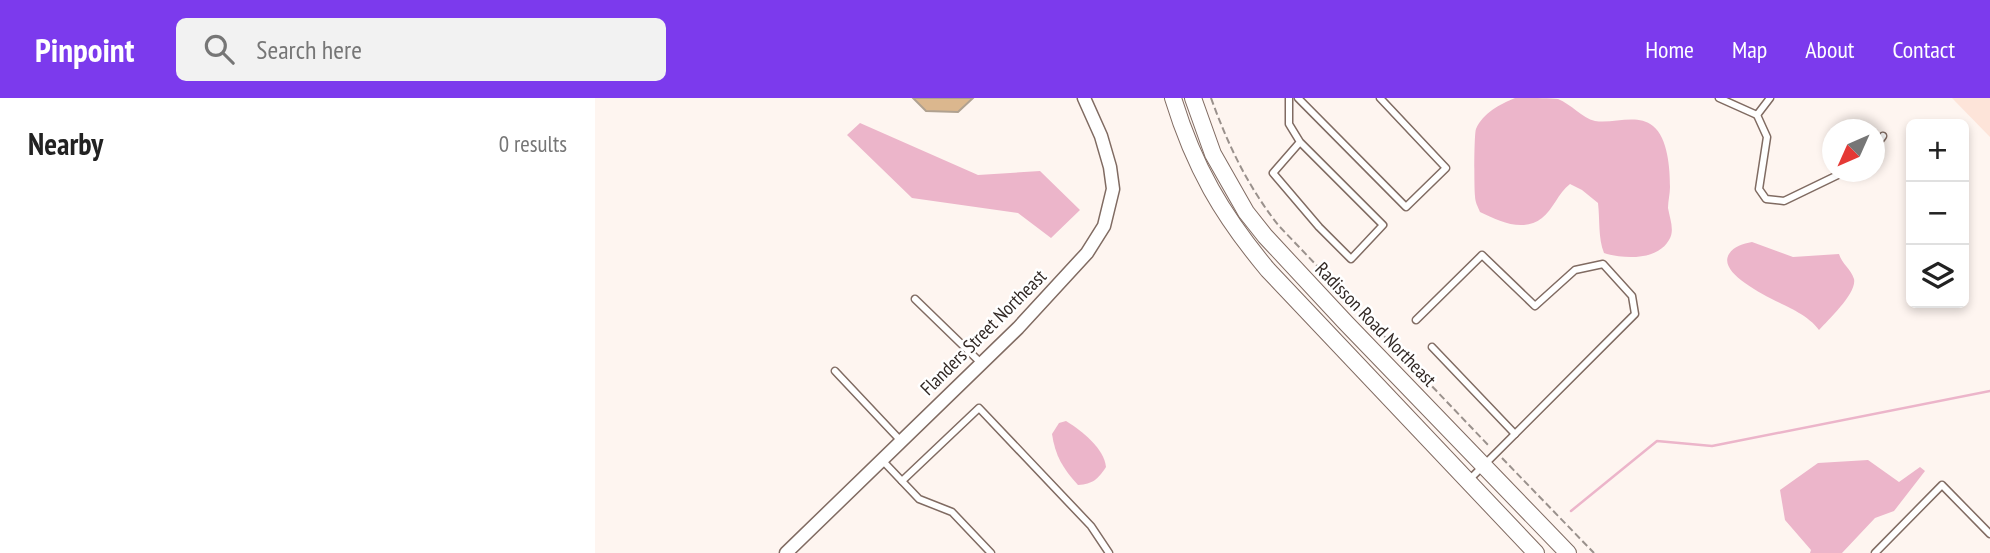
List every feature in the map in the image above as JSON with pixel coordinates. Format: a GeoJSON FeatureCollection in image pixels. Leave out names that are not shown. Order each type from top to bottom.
{"type":"FeatureCollection","features":[{"type":"Feature","properties":{"kind":"main road"},"geometry":{"type":"LineString","coordinates":[[1173,98],[1183,130],[1212,195],[1242,239],[1268,270],[1537,553]]}},
{"type":"Feature","properties":{"kind":"main road","name":"Radisson Road Northeast"},"geometry":{"type":"LineString","coordinates":[[1193,98],[1204,131],[1224,175],[1246,212],[1265,236],[1568,553]]}},
{"type":"Feature","properties":{"kind":"street","name":"Flanders Street Northeast"},"geometry":{"type":"LineString","coordinates":[[786,553],[1017,328],[1087,253],[1104,226],[1113,189],[1111,167],[1084,98]]}},
{"type":"Feature","properties":{"kind":"lane"},"geometry":{"type":"LineString","coordinates":[[1289,98],[1289,124],[1300,142],[1383,225],[1351,259],[1319,227],[1273,173],[1300,142]]}},
{"type":"Feature","properties":{"kind":"lane"},"geometry":{"type":"LineString","coordinates":[[1298,98],[1406,207],[1445,168],[1380,98]]}},
{"type":"Feature","properties":{"kind":"lane"},"geometry":{"type":"LineString","coordinates":[[1719,98],[1756,115],[1767,137],[1759,189],[1766,199],[1784,201],[1823,182]]}},
{"type":"Feature","properties":{"kind":"lane"},"geometry":{"type":"LineString","coordinates":[[1756,115],[1770,98]]}},
{"type":"Feature","properties":{"kind":"lane"},"geometry":{"type":"LineString","coordinates":[[1416,320],[1482,254],[1535,306],[1575,270],[1603,264],[1632,296],[1635,314],[1468,481]]}},
{"type":"Feature","properties":{"kind":"lane"},"geometry":{"type":"LineString","coordinates":[[915,299],[981,363]]}},
{"type":"Feature","properties":{"kind":"lane"},"geometry":{"type":"LineString","coordinates":[[1432,347],[1515,434]]}},
{"type":"Feature","properties":{"kind":"lane"},"geometry":{"type":"LineString","coordinates":[[835,371],[900,440]]}},
{"type":"Feature","properties":{"kind":"lane"},"geometry":{"type":"LineString","coordinates":[[902,481],[979,408],[1091,526],[1109,553]]}},
{"type":"Feature","properties":{"kind":"lane"},"geometry":{"type":"LineString","coordinates":[[881,459],[919,499],[952,512],[991,553]]}},
{"type":"Feature","properties":{"kind":"lane"},"geometry":{"type":"LineString","coordinates":[[1875,553],[1942,485],[1990,534]]}},
{"type":"Feature","properties":{"kind":"path"},"geometry":{"type":"LineString","coordinates":[[1211,98],[1238,164],[1264,208],[1490,447]]}},
{"type":"Feature","properties":{"kind":"path"},"geometry":{"type":"LineString","coordinates":[[1503,460],[1594,553]]}},
{"type":"Feature","properties":{"kind":"shaded area"},"geometry":{"type":"Polygon","coordinates":[[[1515,98],[1558,99],[1595,121],[1640,120],[1658,131],[1667,154],[1670,190],[1668,208],[1672,233],[1664,247],[1639,257],[1604,253],[1598,203],[1570,184],[1546,215],[1527,225],[1511,224],[1480,212],[1475,200],[1476,129],[1487,114],[1515,98]]]}},
{"type":"Feature","properties":{"kind":"shaded area"},"geometry":{"type":"Polygon","coordinates":[[[1952,98],[1990,98],[1990,137],[1952,98]]]}},
{"type":"Feature","properties":{"kind":"shaded area"},"geometry":{"type":"Polygon","coordinates":[[[860,123],[978,175],[1040,171],[1080,210],[1051,238],[1018,213],[912,198],[847,135],[860,123]]]}},
{"type":"Feature","properties":{"kind":"shaded area"},"geometry":{"type":"Polygon","coordinates":[[[1752,242],[1793,257],[1839,254],[1851,272],[1854,285],[1841,306],[1819,330],[1804,316],[1753,289],[1732,272],[1727,263],[1731,251],[1752,242]]]}},
{"type":"Feature","properties":{"kind":"shaded area"},"geometry":{"type":"Polygon","coordinates":[[[1066,421],[1091,441],[1104,460],[1106,467],[1098,478],[1091,482],[1078,485],[1058,455],[1052,434],[1059,423],[1066,421]]]}},
{"type":"Feature","properties":{"kind":"shaded area"},"geometry":{"type":"Polygon","coordinates":[[[1868,460],[1899,482],[1920,467],[1925,471],[1894,511],[1875,518],[1842,553],[1810,553],[1811,550],[1785,520],[1780,490],[1818,463],[1868,460]]]}},
{"type":"Feature","properties":{"kind":"building"},"geometry":{"type":"Polygon","coordinates":[[[913,98],[973,98],[958,112],[926,111],[913,98]]]}},
{"type":"Feature","properties":{"kind":"waterway"},"geometry":{"type":"LineString","coordinates":[[1571,511],[1657,441],[1712,446],[1990,391]]}}]}
